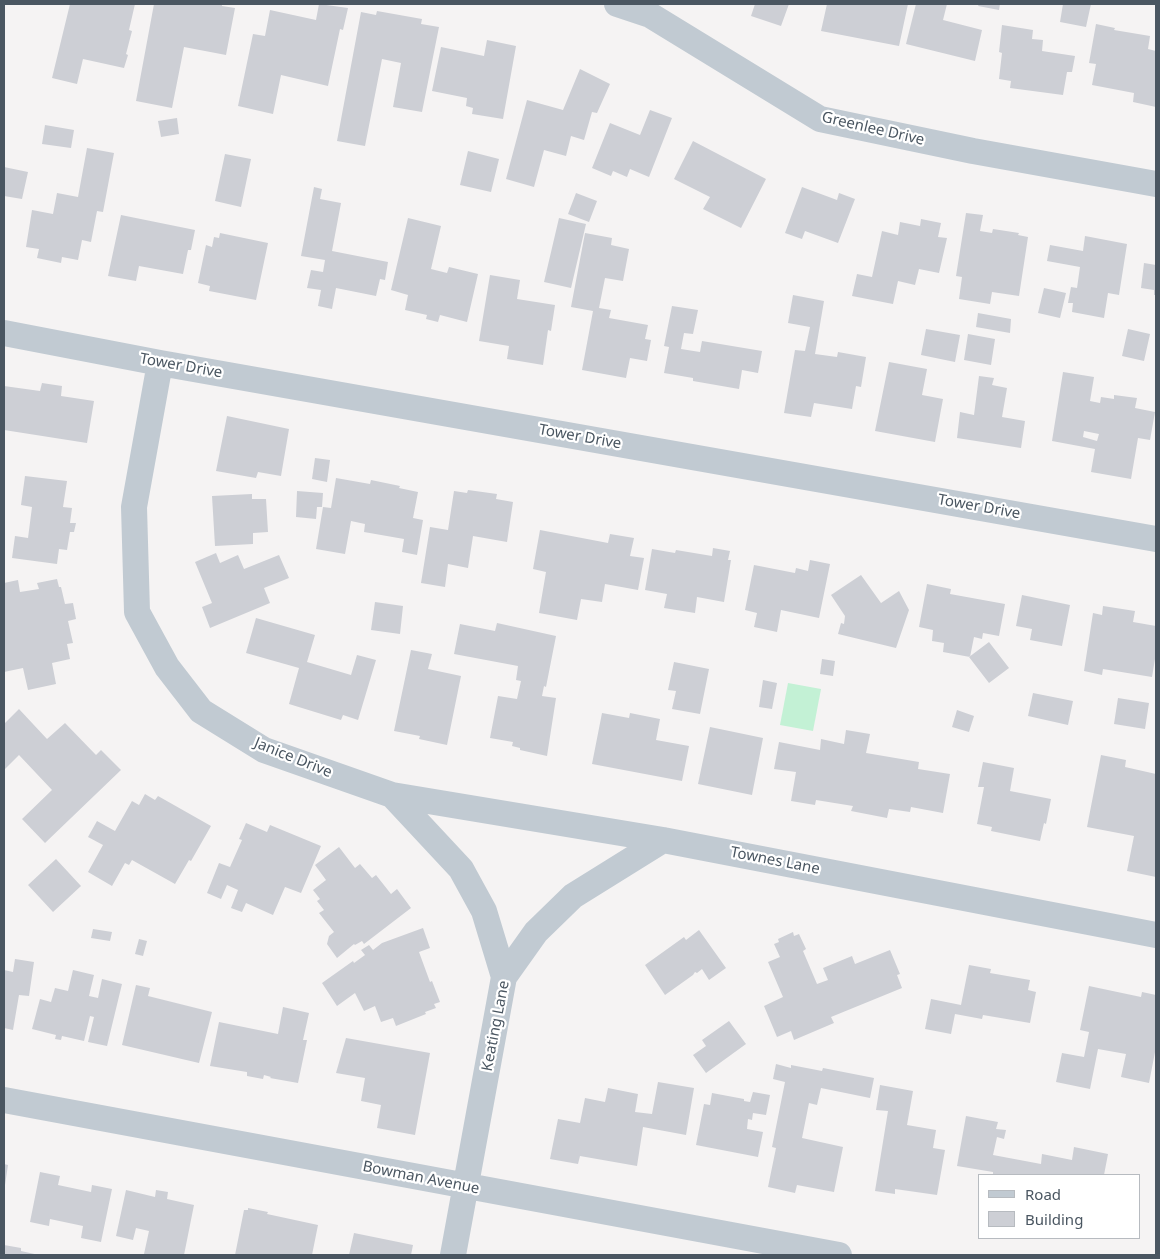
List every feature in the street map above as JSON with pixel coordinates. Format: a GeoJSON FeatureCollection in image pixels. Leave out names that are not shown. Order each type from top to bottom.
{"type":"FeatureCollection","features":[{"type":"Feature","properties":{"kind":"street","name":"Greenlee Drive"},"geometry":{"type":"LineString","coordinates":[[617,4],[651,9],[820,119],[974,151],[1156,184]]}},
{"type":"Feature","properties":{"kind":"street","name":"Tower Drive"},"geometry":{"type":"LineString","coordinates":[[4,333],[160,363],[1156,539]]}},
{"type":"Feature","properties":{"kind":"street","name":"Janice Drive"},"geometry":{"type":"LineString","coordinates":[[160,363],[134,507],[137,612],[167,667],[201,711],[264,750],[392,795],[460,869],[484,911],[504,977]]}},
{"type":"Feature","properties":{"kind":"street","name":"Townes Lane"},"geometry":{"type":"LineString","coordinates":[[392,795],[663,840],[1156,935]]}},
{"type":"Feature","properties":{"kind":"street","name":"Keating Lane"},"geometry":{"type":"LineString","coordinates":[[453,1255],[467,1187],[504,977],[536,932],[573,896],[663,840]]}},
{"type":"Feature","properties":{"kind":"street","name":"Bowman Avenue"},"geometry":{"type":"LineString","coordinates":[[4,1100],[839,1255]]}},
{"type":"Feature","properties":{"kind":"green space"},"geometry":{"type":"Polygon","coordinates":[[[788,683],[821,689],[813,731],[780,725],[788,683]]]}},
{"type":"Feature","properties":{"kind":"building"},"geometry":{"type":"Polygon","coordinates":[[[70,4],[135,4],[129,30],[132,31],[126,54],[128,55],[124,68],[83,59],[77,84],[52,78],[70,4]]]}},
{"type":"Feature","properties":{"kind":"building"},"geometry":{"type":"Polygon","coordinates":[[[154,4],[222,4],[222,6],[235,8],[226,55],[184,47],[172,108],[136,101],[154,4]]]}},
{"type":"Feature","properties":{"kind":"building"},"geometry":{"type":"Polygon","coordinates":[[[319,4],[348,8],[343,30],[340,29],[328,86],[281,75],[273,114],[238,106],[253,34],[265,36],[270,10],[316,20],[319,4]]]}},
{"type":"Feature","properties":{"kind":"building"},"geometry":{"type":"Polygon","coordinates":[[[755,4],[789,4],[781,26],[751,16],[755,4]]]}},
{"type":"Feature","properties":{"kind":"building"},"geometry":{"type":"Polygon","coordinates":[[[827,4],[908,4],[899,46],[821,31],[827,4]]]}},
{"type":"Feature","properties":{"kind":"building"},"geometry":{"type":"Polygon","coordinates":[[[916,4],[947,4],[943,20],[982,30],[975,61],[906,44],[916,4]]]}},
{"type":"Feature","properties":{"kind":"building"},"geometry":{"type":"Polygon","coordinates":[[[979,4],[1000,4],[999,10],[978,6],[979,4]]]}},
{"type":"Feature","properties":{"kind":"building"},"geometry":{"type":"Polygon","coordinates":[[[1063,4],[1091,4],[1086,27],[1060,22],[1063,4]]]}},
{"type":"Feature","properties":{"kind":"building"},"geometry":{"type":"Polygon","coordinates":[[[377,11],[422,19],[421,24],[439,27],[422,112],[393,107],[401,63],[382,59],[365,146],[337,141],[361,12],[376,15],[377,11]]]}},
{"type":"Feature","properties":{"kind":"building"},"geometry":{"type":"Polygon","coordinates":[[[1096,24],[1115,28],[1114,30],[1150,36],[1148,49],[1156,51],[1156,107],[1133,102],[1134,93],[1092,85],[1096,64],[1089,63],[1096,24]]]}},
{"type":"Feature","properties":{"kind":"building"},"geometry":{"type":"Polygon","coordinates":[[[1002,25],[1033,30],[1032,39],[1043,40],[1042,51],[1075,56],[1072,72],[1067,72],[1063,95],[1010,88],[1011,81],[999,79],[1002,53],[999,52],[1002,25]]]}},
{"type":"Feature","properties":{"kind":"building"},"geometry":{"type":"Polygon","coordinates":[[[487,40],[516,46],[503,119],[472,114],[473,108],[466,106],[467,98],[432,91],[441,47],[484,56],[487,40]]]}},
{"type":"Feature","properties":{"kind":"building"},"geometry":{"type":"Polygon","coordinates":[[[580,69],[610,84],[597,113],[592,112],[584,140],[571,136],[566,156],[544,150],[534,187],[506,179],[527,100],[563,110],[580,69]]]}},
{"type":"Feature","properties":{"kind":"building"},"geometry":{"type":"Polygon","coordinates":[[[650,110],[672,118],[649,177],[630,169],[627,177],[613,171],[611,176],[592,168],[610,123],[640,135],[650,110]]]}},
{"type":"Feature","properties":{"kind":"building"},"geometry":{"type":"Polygon","coordinates":[[[177,118],[179,134],[161,137],[158,121],[177,118]]]}},
{"type":"Feature","properties":{"kind":"building"},"geometry":{"type":"Polygon","coordinates":[[[45,125],[74,130],[71,148],[42,144],[45,125]]]}},
{"type":"Feature","properties":{"kind":"building"},"geometry":{"type":"Polygon","coordinates":[[[693,141],[766,179],[741,228],[703,209],[710,197],[674,179],[693,141]]]}},
{"type":"Feature","properties":{"kind":"building"},"geometry":{"type":"Polygon","coordinates":[[[87,148],[114,153],[103,212],[97,211],[91,242],[82,240],[78,260],[62,257],[61,263],[37,258],[39,249],[26,247],[32,210],[53,214],[57,193],[78,197],[87,148]]]}},
{"type":"Feature","properties":{"kind":"building"},"geometry":{"type":"Polygon","coordinates":[[[468,151],[499,159],[491,192],[460,185],[468,151]]]}},
{"type":"Feature","properties":{"kind":"building"},"geometry":{"type":"Polygon","coordinates":[[[225,154],[251,159],[241,207],[215,201],[225,154]]]}},
{"type":"Feature","properties":{"kind":"building"},"geometry":{"type":"Polygon","coordinates":[[[4,167],[28,172],[22,199],[4,196],[4,167]]]}},
{"type":"Feature","properties":{"kind":"building"},"geometry":{"type":"Polygon","coordinates":[[[314,187],[322,189],[320,199],[341,203],[332,251],[388,262],[385,280],[380,279],[376,296],[336,288],[332,309],[318,306],[321,290],[307,288],[311,270],[323,272],[325,260],[301,256],[314,187]]]}},
{"type":"Feature","properties":{"kind":"building"},"geometry":{"type":"Polygon","coordinates":[[[802,187],[837,200],[839,193],[855,199],[838,243],[805,231],[802,239],[785,233],[802,187]]]}},
{"type":"Feature","properties":{"kind":"building"},"geometry":{"type":"Polygon","coordinates":[[[576,193],[597,201],[589,222],[568,214],[576,193]]]}},
{"type":"Feature","properties":{"kind":"building"},"geometry":{"type":"Polygon","coordinates":[[[966,213],[983,215],[980,231],[992,233],[993,229],[1019,233],[1018,235],[1028,237],[1019,296],[992,292],[990,304],[959,299],[962,277],[956,276],[966,213]]]}},
{"type":"Feature","properties":{"kind":"building"},"geometry":{"type":"Polygon","coordinates":[[[121,215],[195,230],[183,274],[139,266],[136,281],[108,276],[121,215]]]}},
{"type":"Feature","properties":{"kind":"building"},"geometry":{"type":"Polygon","coordinates":[[[408,218],[441,226],[431,269],[447,273],[449,267],[478,274],[467,322],[440,315],[438,322],[426,319],[427,315],[405,310],[408,295],[391,290],[408,218]]]}},
{"type":"Feature","properties":{"kind":"building"},"geometry":{"type":"Polygon","coordinates":[[[559,218],[586,224],[571,288],[544,282],[559,218]]]}},
{"type":"Feature","properties":{"kind":"building"},"geometry":{"type":"Polygon","coordinates":[[[921,219],[941,223],[938,237],[947,238],[939,273],[919,269],[915,285],[898,281],[893,304],[852,296],[857,274],[872,277],[882,231],[898,235],[900,222],[920,226],[921,219]]]}},
{"type":"Feature","properties":{"kind":"building"},"geometry":{"type":"Polygon","coordinates":[[[220,233],[268,243],[256,300],[209,291],[210,286],[198,283],[206,245],[212,247],[214,237],[219,238],[220,233]]]}},
{"type":"Feature","properties":{"kind":"building"},"geometry":{"type":"Polygon","coordinates":[[[585,233],[612,238],[611,245],[629,249],[623,281],[605,278],[599,308],[611,310],[609,318],[648,325],[645,339],[651,340],[647,361],[630,358],[626,378],[582,370],[593,311],[571,307],[585,233]]]}},
{"type":"Feature","properties":{"kind":"building"},"geometry":{"type":"Polygon","coordinates":[[[1085,236],[1127,244],[1119,295],[1108,293],[1104,318],[1072,312],[1073,303],[1068,303],[1071,287],[1077,288],[1080,267],[1047,261],[1050,245],[1083,251],[1085,236]]]}},
{"type":"Feature","properties":{"kind":"building"},"geometry":{"type":"Polygon","coordinates":[[[1144,263],[1156,265],[1156,295],[1154,295],[1154,290],[1141,288],[1144,263]]]}},
{"type":"Feature","properties":{"kind":"building"},"geometry":{"type":"Polygon","coordinates":[[[490,275],[520,280],[517,299],[555,305],[551,331],[548,330],[543,365],[507,359],[509,346],[479,341],[490,275]]]}},
{"type":"Feature","properties":{"kind":"building"},"geometry":{"type":"Polygon","coordinates":[[[1044,288],[1066,293],[1060,318],[1038,313],[1044,288]]]}},
{"type":"Feature","properties":{"kind":"building"},"geometry":{"type":"Polygon","coordinates":[[[793,295],[824,301],[815,354],[837,357],[838,352],[866,357],[861,387],[856,386],[852,409],[814,403],[811,417],[784,413],[795,350],[805,351],[810,327],[788,323],[793,295]]]}},
{"type":"Feature","properties":{"kind":"building"},"geometry":{"type":"Polygon","coordinates":[[[672,306],[698,310],[693,334],[684,333],[681,349],[700,352],[702,341],[762,351],[758,373],[742,370],[739,389],[693,381],[693,378],[664,373],[669,347],[664,346],[672,306]]]}},
{"type":"Feature","properties":{"kind":"building"},"geometry":{"type":"Polygon","coordinates":[[[978,313],[1011,319],[1010,333],[976,327],[978,313]]]}},
{"type":"Feature","properties":{"kind":"building"},"geometry":{"type":"Polygon","coordinates":[[[926,329],[960,335],[955,362],[921,355],[926,329]]]}},
{"type":"Feature","properties":{"kind":"building"},"geometry":{"type":"Polygon","coordinates":[[[1128,329],[1150,334],[1144,361],[1122,356],[1128,329]]]}},
{"type":"Feature","properties":{"kind":"building"},"geometry":{"type":"Polygon","coordinates":[[[968,334],[995,339],[991,365],[964,360],[968,334]]]}},
{"type":"Feature","properties":{"kind":"building"},"geometry":{"type":"Polygon","coordinates":[[[889,362],[927,369],[922,395],[943,399],[935,442],[875,431],[889,362]]]}},
{"type":"Feature","properties":{"kind":"building"},"geometry":{"type":"Polygon","coordinates":[[[1063,372],[1094,377],[1090,401],[1100,403],[1101,397],[1114,399],[1114,395],[1137,398],[1135,408],[1155,412],[1150,440],[1138,438],[1131,479],[1091,472],[1095,449],[1052,441],[1063,372]],[[1084,431],[1083,437],[1097,441],[1099,434],[1084,431]]]}},
{"type":"Feature","properties":{"kind":"building"},"geometry":{"type":"Polygon","coordinates":[[[979,376],[994,378],[992,385],[1007,388],[1002,417],[1025,421],[1021,448],[957,438],[960,412],[974,415],[979,376]]]}},
{"type":"Feature","properties":{"kind":"building"},"geometry":{"type":"Polygon","coordinates":[[[42,383],[62,386],[61,396],[94,401],[87,443],[4,430],[4,386],[40,391],[42,383]]]}},
{"type":"Feature","properties":{"kind":"building"},"geometry":{"type":"Polygon","coordinates":[[[227,416],[289,429],[281,476],[258,472],[256,478],[216,471],[227,416]]]}},
{"type":"Feature","properties":{"kind":"building"},"geometry":{"type":"Polygon","coordinates":[[[315,458],[330,460],[327,482],[312,479],[315,458]]]}},
{"type":"Feature","properties":{"kind":"building"},"geometry":{"type":"Polygon","coordinates":[[[25,476],[67,481],[63,507],[72,508],[70,523],[76,523],[74,532],[70,532],[67,550],[59,549],[57,564],[12,558],[15,536],[28,538],[32,507],[21,505],[25,476]]]}},
{"type":"Feature","properties":{"kind":"building"},"geometry":{"type":"Polygon","coordinates":[[[336,478],[370,484],[371,480],[418,492],[413,518],[423,520],[417,555],[402,552],[404,539],[364,532],[365,524],[351,521],[345,554],[316,549],[323,507],[331,508],[336,478]]]}},
{"type":"Feature","properties":{"kind":"building"},"geometry":{"type":"Polygon","coordinates":[[[468,490],[497,494],[496,499],[513,502],[507,542],[473,536],[468,568],[448,564],[445,587],[421,583],[430,527],[448,530],[454,491],[467,493],[468,490]]]}},
{"type":"Feature","properties":{"kind":"building"},"geometry":{"type":"Polygon","coordinates":[[[297,491],[323,493],[322,507],[317,507],[316,519],[296,517],[297,491]]]}},
{"type":"Feature","properties":{"kind":"building"},"geometry":{"type":"Polygon","coordinates":[[[252,494],[252,499],[266,499],[268,532],[253,533],[253,544],[215,546],[212,496],[252,494]]]}},
{"type":"Feature","properties":{"kind":"building"},"geometry":{"type":"Polygon","coordinates":[[[540,530],[608,543],[610,534],[634,538],[630,556],[644,558],[638,590],[605,584],[602,602],[581,599],[577,620],[539,613],[546,572],[533,569],[540,530]]]}},
{"type":"Feature","properties":{"kind":"building"},"geometry":{"type":"Polygon","coordinates":[[[713,548],[730,551],[728,560],[731,560],[724,602],[697,597],[695,613],[664,608],[667,594],[645,590],[652,549],[675,553],[676,550],[712,556],[713,548]]]}},
{"type":"Feature","properties":{"kind":"building"},"geometry":{"type":"Polygon","coordinates":[[[216,553],[220,563],[238,555],[244,569],[279,555],[289,578],[264,588],[270,603],[210,628],[202,607],[212,603],[195,562],[216,553]]]}},
{"type":"Feature","properties":{"kind":"building"},"geometry":{"type":"Polygon","coordinates":[[[810,560],[830,564],[819,618],[781,610],[777,632],[754,627],[757,613],[745,610],[754,565],[795,573],[796,568],[808,571],[810,560]]]}},
{"type":"Feature","properties":{"kind":"building"},"geometry":{"type":"Polygon","coordinates":[[[861,575],[881,603],[899,591],[909,610],[896,648],[838,634],[841,623],[844,624],[845,616],[831,595],[861,575]]]}},
{"type":"Feature","properties":{"kind":"building"},"geometry":{"type":"Polygon","coordinates":[[[57,579],[65,604],[73,603],[76,619],[68,621],[73,643],[67,644],[70,659],[52,663],[56,684],[28,690],[23,668],[4,672],[4,583],[18,580],[20,592],[39,589],[37,583],[57,579]]]}},
{"type":"Feature","properties":{"kind":"building"},"geometry":{"type":"Polygon","coordinates":[[[927,584],[951,589],[950,594],[1005,604],[999,636],[983,633],[982,639],[974,637],[970,657],[943,652],[944,643],[932,641],[933,630],[919,627],[927,584]]]}},
{"type":"Feature","properties":{"kind":"building"},"geometry":{"type":"Polygon","coordinates":[[[1022,595],[1070,605],[1062,646],[1030,640],[1032,629],[1016,626],[1022,595]]]}},
{"type":"Feature","properties":{"kind":"building"},"geometry":{"type":"Polygon","coordinates":[[[375,602],[403,606],[400,634],[371,630],[375,602]]]}},
{"type":"Feature","properties":{"kind":"building"},"geometry":{"type":"Polygon","coordinates":[[[1103,606],[1135,611],[1133,622],[1156,626],[1156,653],[1152,677],[1103,669],[1102,675],[1084,671],[1093,613],[1102,615],[1103,606]]]}},
{"type":"Feature","properties":{"kind":"building"},"geometry":{"type":"Polygon","coordinates":[[[256,618],[315,635],[307,662],[351,675],[357,655],[376,660],[358,720],[343,715],[341,720],[289,704],[299,668],[246,653],[256,618]]]}},
{"type":"Feature","properties":{"kind":"building"},"geometry":{"type":"Polygon","coordinates":[[[497,623],[556,636],[546,687],[544,686],[542,696],[556,698],[547,756],[520,750],[520,748],[512,746],[513,742],[490,738],[498,696],[517,699],[521,681],[516,680],[518,666],[454,654],[460,624],[495,631],[497,623]]]}},
{"type":"Feature","properties":{"kind":"building"},"geometry":{"type":"Polygon","coordinates":[[[989,642],[1009,668],[989,683],[969,657],[989,642]]]}},
{"type":"Feature","properties":{"kind":"building"},"geometry":{"type":"Polygon","coordinates":[[[411,650],[432,654],[428,669],[461,676],[447,745],[419,739],[420,736],[394,731],[411,650]]]}},
{"type":"Feature","properties":{"kind":"building"},"geometry":{"type":"Polygon","coordinates":[[[822,659],[835,661],[833,676],[820,674],[822,659]]]}},
{"type":"Feature","properties":{"kind":"building"},"geometry":{"type":"Polygon","coordinates":[[[674,662],[709,669],[700,714],[672,709],[676,691],[668,690],[674,662]]]}},
{"type":"Feature","properties":{"kind":"building"},"geometry":{"type":"Polygon","coordinates":[[[763,680],[777,683],[772,709],[759,707],[763,680]]]}},
{"type":"Feature","properties":{"kind":"building"},"geometry":{"type":"Polygon","coordinates":[[[1033,693],[1073,701],[1068,725],[1028,716],[1033,693]]]}},
{"type":"Feature","properties":{"kind":"building"},"geometry":{"type":"Polygon","coordinates":[[[1118,698],[1149,703],[1145,729],[1114,724],[1118,698]]]}},
{"type":"Feature","properties":{"kind":"building"},"geometry":{"type":"Polygon","coordinates":[[[19,709],[47,739],[65,723],[96,755],[101,750],[121,770],[45,843],[22,819],[52,790],[19,755],[4,770],[4,724],[19,709]]]}},
{"type":"Feature","properties":{"kind":"building"},"geometry":{"type":"Polygon","coordinates":[[[957,710],[974,716],[969,732],[952,727],[957,710]]]}},
{"type":"Feature","properties":{"kind":"building"},"geometry":{"type":"Polygon","coordinates":[[[602,713],[629,718],[630,713],[660,719],[656,740],[689,746],[682,781],[592,764],[602,713]]]}},
{"type":"Feature","properties":{"kind":"building"},"geometry":{"type":"Polygon","coordinates":[[[710,727],[763,738],[752,795],[698,784],[710,727]]]}},
{"type":"Feature","properties":{"kind":"building"},"geometry":{"type":"Polygon","coordinates":[[[846,730],[870,734],[866,753],[919,762],[918,769],[950,774],[943,813],[911,807],[910,812],[889,809],[887,818],[851,811],[853,806],[816,800],[815,805],[791,801],[796,772],[774,769],[779,742],[820,750],[821,739],[844,744],[846,730]]]}},
{"type":"Feature","properties":{"kind":"building"},"geometry":{"type":"Polygon","coordinates":[[[1101,755],[1126,760],[1125,767],[1156,774],[1156,877],[1127,871],[1134,836],[1087,827],[1101,755]]]}},
{"type":"Feature","properties":{"kind":"building"},"geometry":{"type":"Polygon","coordinates":[[[983,762],[1014,768],[1010,791],[1051,799],[1040,841],[991,831],[992,827],[977,824],[984,787],[978,787],[983,762]]]}},
{"type":"Feature","properties":{"kind":"building"},"geometry":{"type":"Polygon","coordinates":[[[145,794],[155,800],[158,796],[211,826],[175,884],[132,860],[129,865],[125,863],[112,886],[88,872],[103,845],[88,837],[97,821],[115,831],[132,801],[139,805],[145,794]]]}},
{"type":"Feature","properties":{"kind":"building"},"geometry":{"type":"Polygon","coordinates":[[[246,823],[267,832],[270,825],[321,846],[301,893],[285,887],[273,915],[246,903],[242,912],[231,908],[238,890],[227,885],[221,899],[207,893],[219,863],[230,867],[242,840],[239,839],[246,823]]]}},
{"type":"Feature","properties":{"kind":"building"},"geometry":{"type":"Polygon","coordinates":[[[339,847],[355,868],[360,864],[372,878],[376,875],[391,894],[397,889],[411,908],[364,944],[362,941],[354,944],[337,958],[327,944],[329,936],[334,932],[319,913],[324,910],[317,901],[320,899],[313,890],[326,880],[315,865],[339,847]]]}},
{"type":"Feature","properties":{"kind":"building"},"geometry":{"type":"Polygon","coordinates":[[[56,859],[81,886],[53,912],[28,885],[56,859]]]}},
{"type":"Feature","properties":{"kind":"building"},"geometry":{"type":"Polygon","coordinates":[[[423,928],[430,948],[419,952],[440,1002],[434,1004],[436,1008],[396,1026],[393,1018],[381,1022],[375,1006],[364,1011],[355,993],[337,1006],[322,983],[353,961],[354,963],[365,955],[361,950],[369,945],[373,950],[382,943],[423,928]]]}},
{"type":"Feature","properties":{"kind":"building"},"geometry":{"type":"Polygon","coordinates":[[[93,929],[112,932],[110,941],[91,938],[93,929]]]}},
{"type":"Feature","properties":{"kind":"building"},"geometry":{"type":"Polygon","coordinates":[[[699,930],[726,968],[709,980],[702,969],[697,973],[695,972],[665,995],[645,965],[684,937],[686,940],[699,930]]]}},
{"type":"Feature","properties":{"kind":"building"},"geometry":{"type":"Polygon","coordinates":[[[793,932],[794,936],[799,934],[806,949],[803,951],[817,984],[828,980],[823,968],[852,956],[855,964],[890,950],[900,974],[897,975],[902,988],[831,1017],[834,1023],[794,1040],[791,1031],[777,1037],[764,1006],[783,997],[768,962],[780,957],[774,944],[779,942],[778,939],[793,932]]]}},
{"type":"Feature","properties":{"kind":"building"},"geometry":{"type":"Polygon","coordinates":[[[139,939],[147,941],[143,956],[135,954],[139,939]]]}},
{"type":"Feature","properties":{"kind":"building"},"geometry":{"type":"Polygon","coordinates":[[[15,959],[34,962],[29,996],[19,995],[13,1030],[4,1028],[4,970],[13,972],[15,959]]]}},
{"type":"Feature","properties":{"kind":"building"},"geometry":{"type":"Polygon","coordinates":[[[969,965],[991,969],[990,973],[1030,980],[1028,990],[1036,992],[1030,1023],[983,1015],[982,1019],[955,1014],[951,1034],[925,1029],[931,999],[961,1005],[969,965]]]}},
{"type":"Feature","properties":{"kind":"building"},"geometry":{"type":"Polygon","coordinates":[[[73,970],[94,975],[89,996],[98,998],[102,979],[122,984],[107,1046],[88,1042],[94,1017],[90,1016],[84,1041],[62,1036],[61,1040],[55,1039],[56,1035],[32,1029],[40,999],[51,1002],[55,988],[68,991],[73,970]]]}},
{"type":"Feature","properties":{"kind":"building"},"geometry":{"type":"Polygon","coordinates":[[[136,985],[150,988],[148,996],[212,1012],[199,1063],[122,1045],[136,985]]]}},
{"type":"Feature","properties":{"kind":"building"},"geometry":{"type":"Polygon","coordinates":[[[1089,986],[1141,997],[1142,992],[1156,995],[1156,1047],[1149,1083],[1121,1077],[1126,1054],[1098,1049],[1090,1089],[1056,1082],[1062,1053],[1084,1057],[1089,1032],[1080,1030],[1089,986]]]}},
{"type":"Feature","properties":{"kind":"building"},"geometry":{"type":"Polygon","coordinates":[[[283,1007],[309,1013],[303,1040],[307,1040],[298,1083],[270,1078],[264,1075],[263,1079],[247,1076],[247,1072],[210,1066],[219,1022],[278,1034],[283,1007]]]}},
{"type":"Feature","properties":{"kind":"building"},"geometry":{"type":"Polygon","coordinates":[[[729,1021],[746,1044],[706,1073],[693,1055],[706,1046],[702,1040],[729,1021]]]}},
{"type":"Feature","properties":{"kind":"building"},"geometry":{"type":"Polygon","coordinates":[[[346,1038],[430,1053],[415,1135],[377,1128],[381,1105],[361,1101],[365,1078],[336,1073],[346,1038]]]}},
{"type":"Feature","properties":{"kind":"building"},"geometry":{"type":"Polygon","coordinates":[[[776,1064],[791,1068],[791,1065],[822,1071],[823,1068],[874,1078],[870,1098],[821,1088],[817,1105],[809,1103],[802,1138],[843,1147],[834,1192],[797,1185],[795,1193],[768,1187],[776,1148],[772,1147],[785,1082],[773,1079],[776,1064]]]}},
{"type":"Feature","properties":{"kind":"building"},"geometry":{"type":"Polygon","coordinates":[[[658,1082],[694,1088],[686,1135],[643,1127],[637,1166],[580,1156],[578,1164],[550,1159],[558,1119],[580,1123],[585,1098],[605,1102],[608,1088],[638,1094],[635,1112],[652,1114],[658,1082]]]}},
{"type":"Feature","properties":{"kind":"building"},"geometry":{"type":"Polygon","coordinates":[[[880,1085],[913,1091],[907,1125],[936,1130],[933,1148],[945,1150],[937,1195],[895,1189],[895,1194],[875,1191],[888,1111],[876,1110],[880,1085]]]}},
{"type":"Feature","properties":{"kind":"building"},"geometry":{"type":"Polygon","coordinates":[[[753,1092],[770,1095],[766,1115],[753,1113],[752,1120],[748,1119],[747,1129],[763,1132],[758,1157],[696,1145],[704,1104],[710,1105],[712,1093],[744,1099],[744,1101],[750,1102],[753,1092]]]}},
{"type":"Feature","properties":{"kind":"building"},"geometry":{"type":"Polygon","coordinates":[[[966,1116],[998,1122],[996,1129],[1006,1130],[1004,1139],[997,1137],[993,1155],[1041,1164],[1042,1154],[1072,1160],[1074,1147],[1108,1154],[1104,1174],[993,1174],[993,1172],[957,1166],[966,1116]]]}},
{"type":"Feature","properties":{"kind":"building"},"geometry":{"type":"Polygon","coordinates":[[[4,1164],[8,1165],[5,1185],[4,1185],[4,1164]]]}},
{"type":"Feature","properties":{"kind":"building"},"geometry":{"type":"Polygon","coordinates":[[[40,1172],[60,1176],[58,1185],[91,1192],[92,1185],[112,1189],[101,1242],[81,1238],[83,1226],[50,1219],[49,1226],[30,1222],[40,1172]]]}},
{"type":"Feature","properties":{"kind":"building"},"geometry":{"type":"Polygon","coordinates":[[[126,1190],[155,1197],[156,1190],[168,1192],[167,1199],[194,1205],[184,1255],[144,1254],[149,1231],[136,1228],[133,1240],[116,1236],[126,1190]]]}},
{"type":"Feature","properties":{"kind":"building"},"geometry":{"type":"Polygon","coordinates":[[[248,1208],[318,1225],[312,1255],[235,1255],[244,1210],[248,1210],[248,1208]]]}},
{"type":"Feature","properties":{"kind":"building"},"geometry":{"type":"Polygon","coordinates":[[[354,1233],[413,1245],[411,1255],[349,1255],[354,1233]]]}},
{"type":"Feature","properties":{"kind":"building"},"geometry":{"type":"Polygon","coordinates":[[[4,1245],[21,1248],[21,1251],[39,1255],[4,1255],[4,1245]]]}}]}
